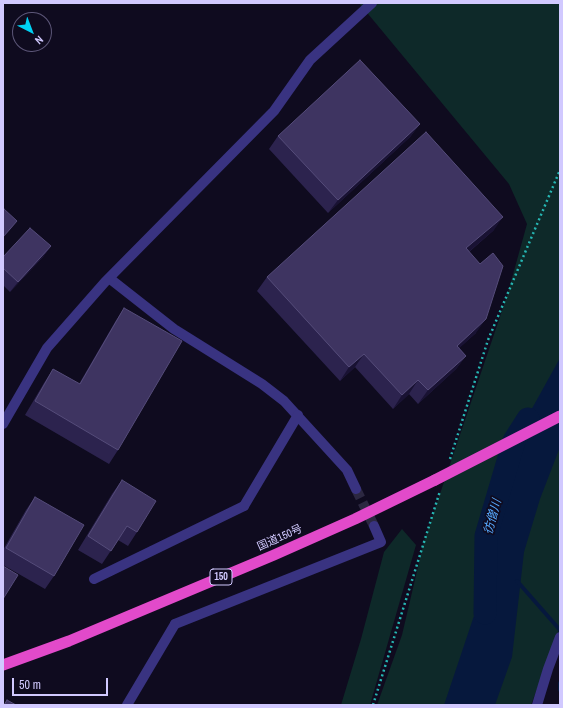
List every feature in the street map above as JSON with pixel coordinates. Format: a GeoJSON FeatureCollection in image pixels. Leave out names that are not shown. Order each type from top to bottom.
{"type":"FeatureCollection","features":[{"type":"Feature","properties":{"kind":"highway","name":"国道150号"},"geometry":{"type":"LineString","coordinates":[[3,665],[69,641],[438,484],[560,416]]}},
{"type":"Feature","properties":{"kind":"street"},"geometry":{"type":"LineString","coordinates":[[3,424],[47,348],[109,278],[274,111],[310,60],[372,3]]}},
{"type":"Feature","properties":{"kind":"street"},"geometry":{"type":"LineString","coordinates":[[109,278],[174,329],[262,384],[284,401],[347,470],[356,489]]}},
{"type":"Feature","properties":{"kind":"street"},"geometry":{"type":"LineString","coordinates":[[94,579],[244,506],[298,415]]}},
{"type":"Feature","properties":{"kind":"street"},"geometry":{"type":"LineString","coordinates":[[127,705],[175,624],[381,542],[374,526]]}},
{"type":"Feature","properties":{"kind":"street"},"geometry":{"type":"LineString","coordinates":[[537,705],[560,637]]}},
{"type":"Feature","properties":{"kind":"path"},"geometry":{"type":"LineString","coordinates":[[448,467],[488,340],[560,170]]}},
{"type":"Feature","properties":{"kind":"path"},"geometry":{"type":"LineString","coordinates":[[373,705],[438,484]]}},
{"type":"Feature","properties":{"kind":"green space"},"geometry":{"type":"Polygon","coordinates":[[[359,3],[560,3],[560,628],[531,705],[377,705],[402,635],[424,541],[507,296],[527,224],[509,184],[359,3]]]}},
{"type":"Feature","properties":{"kind":"green space"},"geometry":{"type":"Polygon","coordinates":[[[402,529],[416,545],[370,705],[341,705],[361,639],[384,552],[402,529]]]}},
{"type":"Feature","properties":{"kind":"water"},"geometry":{"type":"Polygon","coordinates":[[[560,358],[560,447],[540,499],[524,552],[512,657],[495,705],[444,705],[485,583],[514,441],[560,358]]]}},
{"type":"Feature","properties":{"kind":"building"},"geometry":{"type":"Polygon","coordinates":[[[360,60],[420,124],[338,200],[278,136],[360,60]]]}},
{"type":"Feature","properties":{"kind":"building"},"geometry":{"type":"Polygon","coordinates":[[[426,132],[503,217],[466,248],[480,264],[493,253],[503,266],[486,319],[457,346],[466,356],[428,390],[418,380],[402,395],[364,354],[349,367],[267,277],[426,132]]]}},
{"type":"Feature","properties":{"kind":"building"},"geometry":{"type":"Polygon","coordinates":[[[4,209],[17,221],[3,237],[3,211],[4,209]]]}},
{"type":"Feature","properties":{"kind":"building"},"geometry":{"type":"Polygon","coordinates":[[[30,228],[51,246],[18,282],[3,268],[3,257],[30,228]]]}},
{"type":"Feature","properties":{"kind":"building"},"geometry":{"type":"Polygon","coordinates":[[[124,308],[182,341],[118,450],[35,401],[53,369],[80,384],[124,308]]]}},
{"type":"Feature","properties":{"kind":"building"},"geometry":{"type":"Polygon","coordinates":[[[122,480],[156,501],[137,532],[127,526],[111,551],[88,536],[122,480]]]}},
{"type":"Feature","properties":{"kind":"building"},"geometry":{"type":"Polygon","coordinates":[[[35,497],[84,525],[54,576],[6,548],[35,497]]]}},
{"type":"Feature","properties":{"kind":"building"},"geometry":{"type":"Polygon","coordinates":[[[3,566],[18,575],[3,599],[3,566]]]}},
{"type":"Feature","properties":{"kind":"building"},"geometry":{"type":"Polygon","coordinates":[[[7,700],[16,705],[4,705],[7,700]]]}},
{"type":"Feature","properties":{"kind":"waterway","name":"彷僧川"},"geometry":{"type":"LineString","coordinates":[[485,613],[486,536],[514,441],[528,419]]}},
{"type":"Feature","properties":{"kind":"waterway"},"geometry":{"type":"LineString","coordinates":[[486,547],[494,556]]}},
{"type":"Feature","properties":{"kind":"waterway"},"geometry":{"type":"LineString","coordinates":[[517,581],[560,630]]}},
{"type":"Feature","properties":{"kind":"waterway"},"geometry":{"type":"LineString","coordinates":[[560,683],[560,690]]}},
{"type":"Feature","properties":{"kind":"tunnel"},"geometry":{"type":"LineString","coordinates":[[356,489],[374,526]]}}]}
